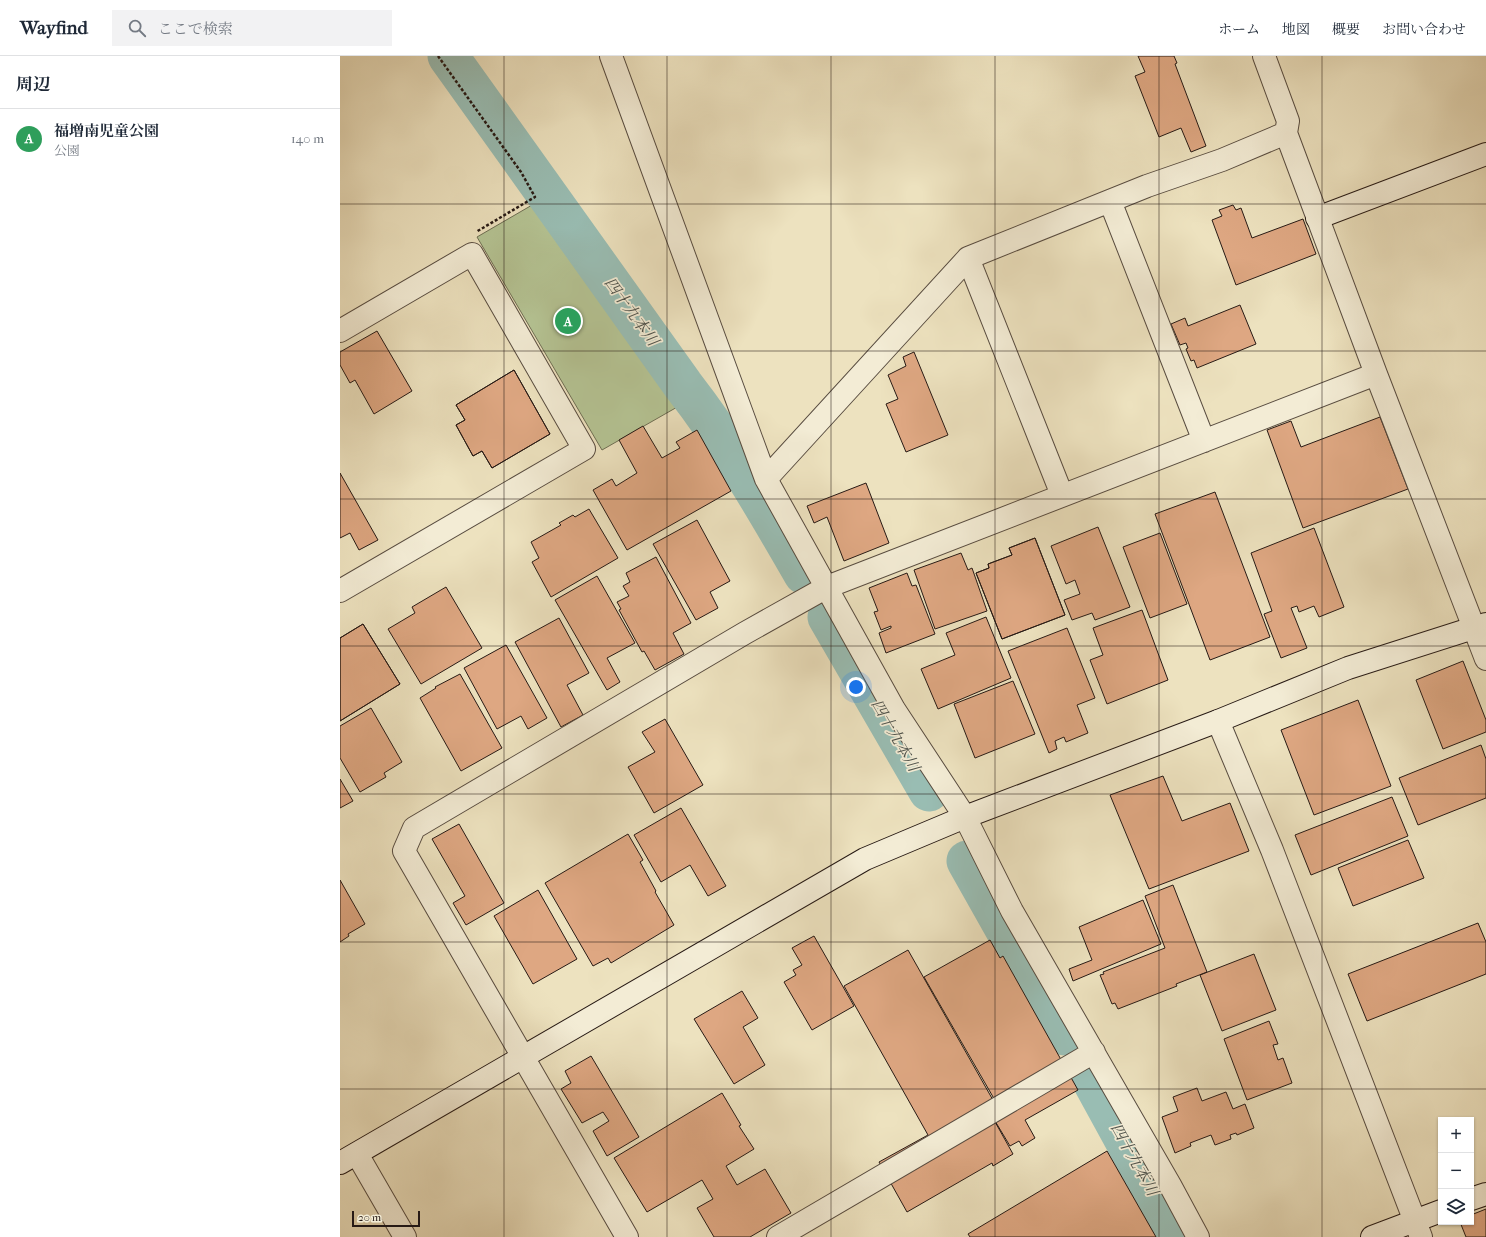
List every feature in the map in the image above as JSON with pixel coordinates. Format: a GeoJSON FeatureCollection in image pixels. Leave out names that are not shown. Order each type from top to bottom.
{"type":"FeatureCollection","features":[{"type":"Feature","properties":{"kind":"street"},"geometry":{"type":"LineString","coordinates":[[611,56],[766,479],[894,709],[965,817],[1012,911],[1170,1185],[1198,1237]]}},
{"type":"Feature","properties":{"kind":"street"},"geometry":{"type":"LineString","coordinates":[[1264,56],[1288,121],[1286,133],[1317,218],[1376,374],[1480,627],[1486,659]]}},
{"type":"Feature","properties":{"kind":"street"},"geometry":{"type":"LineString","coordinates":[[766,479],[968,258],[1110,200],[1222,160],[1286,133]]}},
{"type":"Feature","properties":{"kind":"street"},"geometry":{"type":"LineString","coordinates":[[1317,218],[1486,154]]}},
{"type":"Feature","properties":{"kind":"street"},"geometry":{"type":"LineString","coordinates":[[1110,200],[1204,441]]}},
{"type":"Feature","properties":{"kind":"street"},"geometry":{"type":"LineString","coordinates":[[340,331],[472,254],[584,449],[340,592]]}},
{"type":"Feature","properties":{"kind":"street"},"geometry":{"type":"LineString","coordinates":[[968,258],[1062,495]]}},
{"type":"Feature","properties":{"kind":"street"},"geometry":{"type":"LineString","coordinates":[[627,1237],[404,851],[414,828],[738,637],[826,587],[1376,374]]}},
{"type":"Feature","properties":{"kind":"street"},"geometry":{"type":"LineString","coordinates":[[405,1237],[348,1159],[865,859],[965,817],[1218,721],[1348,668],[1480,627]]}},
{"type":"Feature","properties":{"kind":"street"},"geometry":{"type":"LineString","coordinates":[[1218,721],[1272,850],[1418,1229]]}},
{"type":"Feature","properties":{"kind":"street"},"geometry":{"type":"LineString","coordinates":[[778,1237],[1094,1052]]}},
{"type":"Feature","properties":{"kind":"street"},"geometry":{"type":"LineString","coordinates":[[1474,1199],[1486,1194]]}},
{"type":"Feature","properties":{"kind":"street"},"geometry":{"type":"LineString","coordinates":[[1372,1237],[1418,1229],[1438,1213]]}},
{"type":"Feature","properties":{"kind":"path"},"geometry":{"type":"LineString","coordinates":[[438,56],[521,172],[535,197],[469,236],[472,254]]}},
{"type":"Feature","properties":{"kind":"green space"},"geometry":{"type":"Polygon","coordinates":[[[539,201],[686,402],[602,450],[477,237],[539,201]]]}},
{"type":"Feature","properties":{"kind":"building"},"geometry":{"type":"Polygon","coordinates":[[[1138,56],[1174,56],[1177,63],[1175,64],[1206,146],[1191,152],[1181,128],[1159,137],[1135,76],[1145,72],[1138,56]]]}},
{"type":"Feature","properties":{"kind":"building"},"geometry":{"type":"Polygon","coordinates":[[[1233,205],[1236,210],[1241,208],[1252,238],[1303,219],[1316,254],[1236,285],[1212,220],[1222,216],[1219,210],[1233,205]]]}},
{"type":"Feature","properties":{"kind":"building"},"geometry":{"type":"Polygon","coordinates":[[[1240,305],[1256,344],[1197,368],[1194,360],[1191,361],[1186,349],[1188,348],[1186,343],[1180,345],[1171,324],[1185,318],[1188,326],[1240,305]]]}},
{"type":"Feature","properties":{"kind":"building"},"geometry":{"type":"Polygon","coordinates":[[[377,331],[412,391],[374,414],[355,380],[350,383],[340,365],[340,352],[377,331]]]}},
{"type":"Feature","properties":{"kind":"building"},"geometry":{"type":"Polygon","coordinates":[[[914,352],[948,435],[906,452],[886,404],[898,399],[888,375],[906,366],[903,357],[914,352]]]}},
{"type":"Feature","properties":{"kind":"building"},"geometry":{"type":"Polygon","coordinates":[[[514,370],[550,434],[492,468],[482,451],[473,456],[456,425],[465,420],[456,405],[514,370]]]}},
{"type":"Feature","properties":{"kind":"building"},"geometry":{"type":"Polygon","coordinates":[[[514,370],[550,434],[492,468],[482,451],[473,456],[456,425],[465,420],[456,405],[514,370]]]}},
{"type":"Feature","properties":{"kind":"building"},"geometry":{"type":"Polygon","coordinates":[[[1380,417],[1408,489],[1303,528],[1267,430],[1291,421],[1301,447],[1380,417]]]}},
{"type":"Feature","properties":{"kind":"building"},"geometry":{"type":"Polygon","coordinates":[[[643,426],[662,458],[680,448],[676,442],[697,430],[731,491],[627,550],[593,490],[612,479],[616,486],[637,473],[619,440],[643,426]]]}},
{"type":"Feature","properties":{"kind":"building"},"geometry":{"type":"Polygon","coordinates":[[[340,473],[378,540],[359,550],[350,533],[340,538],[340,473]]]}},
{"type":"Feature","properties":{"kind":"building"},"geometry":{"type":"Polygon","coordinates":[[[866,483],[889,543],[844,561],[827,517],[814,523],[807,506],[866,483]]]}},
{"type":"Feature","properties":{"kind":"building"},"geometry":{"type":"Polygon","coordinates":[[[1215,492],[1270,637],[1210,660],[1155,514],[1215,492]]]}},
{"type":"Feature","properties":{"kind":"building"},"geometry":{"type":"Polygon","coordinates":[[[589,509],[618,558],[551,597],[532,562],[539,558],[531,542],[561,525],[559,523],[573,515],[575,517],[589,509]]]}},
{"type":"Feature","properties":{"kind":"building"},"geometry":{"type":"Polygon","coordinates":[[[697,520],[730,581],[710,592],[718,608],[696,620],[653,544],[697,520]]]}},
{"type":"Feature","properties":{"kind":"building"},"geometry":{"type":"Polygon","coordinates":[[[1098,527],[1130,607],[1095,620],[1092,613],[1072,620],[1064,600],[1080,594],[1075,580],[1066,584],[1051,546],[1098,527]]]}},
{"type":"Feature","properties":{"kind":"building"},"geometry":{"type":"Polygon","coordinates":[[[1314,528],[1344,607],[1319,617],[1314,606],[1299,612],[1297,606],[1291,608],[1307,648],[1281,658],[1264,614],[1272,611],[1251,553],[1314,528]]]}},
{"type":"Feature","properties":{"kind":"building"},"geometry":{"type":"Polygon","coordinates":[[[1160,533],[1187,604],[1150,618],[1123,547],[1160,533]]]}},
{"type":"Feature","properties":{"kind":"building"},"geometry":{"type":"Polygon","coordinates":[[[1035,538],[1065,615],[1002,639],[976,573],[989,568],[988,564],[1012,555],[1009,548],[1035,538]]]}},
{"type":"Feature","properties":{"kind":"building"},"geometry":{"type":"Polygon","coordinates":[[[1035,538],[1065,615],[1002,639],[976,573],[989,568],[988,564],[1012,555],[1009,548],[1035,538]]]}},
{"type":"Feature","properties":{"kind":"building"},"geometry":{"type":"Polygon","coordinates":[[[961,553],[968,570],[972,568],[987,611],[935,629],[914,570],[961,553]]]}},
{"type":"Feature","properties":{"kind":"building"},"geometry":{"type":"Polygon","coordinates":[[[656,557],[691,623],[673,633],[684,654],[655,670],[644,651],[642,652],[619,610],[621,609],[617,602],[629,596],[623,586],[630,582],[626,573],[656,557]]]}},
{"type":"Feature","properties":{"kind":"building"},"geometry":{"type":"Polygon","coordinates":[[[907,573],[912,586],[916,585],[935,634],[886,653],[879,633],[891,628],[891,626],[881,630],[874,612],[878,611],[869,588],[907,573]]]}},
{"type":"Feature","properties":{"kind":"building"},"geometry":{"type":"Polygon","coordinates":[[[597,576],[635,643],[607,658],[620,682],[607,690],[555,600],[597,576]]]}},
{"type":"Feature","properties":{"kind":"building"},"geometry":{"type":"Polygon","coordinates":[[[446,587],[482,648],[421,684],[388,629],[415,613],[412,607],[446,587]]]}},
{"type":"Feature","properties":{"kind":"building"},"geometry":{"type":"Polygon","coordinates":[[[1142,610],[1168,680],[1107,704],[1090,660],[1103,655],[1093,628],[1142,610]]]}},
{"type":"Feature","properties":{"kind":"building"},"geometry":{"type":"Polygon","coordinates":[[[986,617],[1011,678],[938,709],[921,669],[955,655],[946,633],[986,617]]]}},
{"type":"Feature","properties":{"kind":"building"},"geometry":{"type":"Polygon","coordinates":[[[559,618],[589,673],[567,685],[583,715],[561,727],[515,642],[559,618]]]}},
{"type":"Feature","properties":{"kind":"building"},"geometry":{"type":"Polygon","coordinates":[[[363,624],[400,684],[340,721],[340,638],[363,624]]]}},
{"type":"Feature","properties":{"kind":"building"},"geometry":{"type":"Polygon","coordinates":[[[363,624],[400,684],[340,721],[340,638],[363,624]]]}},
{"type":"Feature","properties":{"kind":"building"},"geometry":{"type":"Polygon","coordinates":[[[1067,628],[1095,698],[1077,705],[1088,733],[1066,742],[1064,737],[1055,741],[1057,749],[1049,753],[1008,651],[1067,628]]]}},
{"type":"Feature","properties":{"kind":"building"},"geometry":{"type":"Polygon","coordinates":[[[506,645],[547,718],[528,729],[521,716],[497,729],[464,668],[506,645]]]}},
{"type":"Feature","properties":{"kind":"building"},"geometry":{"type":"Polygon","coordinates":[[[1463,661],[1486,720],[1486,732],[1443,749],[1416,680],[1463,661]]]}},
{"type":"Feature","properties":{"kind":"building"},"geometry":{"type":"Polygon","coordinates":[[[460,674],[502,748],[461,771],[420,698],[436,688],[435,687],[460,674]]]}},
{"type":"Feature","properties":{"kind":"building"},"geometry":{"type":"Polygon","coordinates":[[[1013,681],[1035,734],[975,758],[954,704],[1013,681]]]}},
{"type":"Feature","properties":{"kind":"building"},"geometry":{"type":"Polygon","coordinates":[[[1358,700],[1391,786],[1314,815],[1281,730],[1358,700]]]}},
{"type":"Feature","properties":{"kind":"building"},"geometry":{"type":"Polygon","coordinates":[[[371,708],[402,762],[384,773],[386,777],[360,792],[340,758],[340,726],[371,708]]]}},
{"type":"Feature","properties":{"kind":"building"},"geometry":{"type":"Polygon","coordinates":[[[665,719],[703,785],[654,813],[628,767],[655,752],[642,732],[665,719]]]}},
{"type":"Feature","properties":{"kind":"building"},"geometry":{"type":"Polygon","coordinates":[[[1481,745],[1486,759],[1486,798],[1418,825],[1399,778],[1481,745]]]}},
{"type":"Feature","properties":{"kind":"building"},"geometry":{"type":"Polygon","coordinates":[[[1163,776],[1182,821],[1230,803],[1249,851],[1149,889],[1110,795],[1163,776]]]}},
{"type":"Feature","properties":{"kind":"building"},"geometry":{"type":"Polygon","coordinates":[[[340,779],[353,801],[340,808],[340,779]]]}},
{"type":"Feature","properties":{"kind":"building"},"geometry":{"type":"Polygon","coordinates":[[[1392,797],[1408,836],[1311,875],[1295,835],[1392,797]]]}},
{"type":"Feature","properties":{"kind":"building"},"geometry":{"type":"Polygon","coordinates":[[[681,808],[726,886],[708,896],[690,865],[661,882],[634,835],[681,808]]]}},
{"type":"Feature","properties":{"kind":"building"},"geometry":{"type":"Polygon","coordinates":[[[459,824],[504,903],[466,925],[453,903],[465,896],[432,839],[459,824]]]}},
{"type":"Feature","properties":{"kind":"building"},"geometry":{"type":"Polygon","coordinates":[[[628,834],[643,860],[640,862],[656,891],[655,892],[674,925],[611,963],[608,958],[593,966],[545,883],[628,834]]]}},
{"type":"Feature","properties":{"kind":"building"},"geometry":{"type":"Polygon","coordinates":[[[1408,840],[1424,878],[1353,906],[1338,868],[1408,840]]]}},
{"type":"Feature","properties":{"kind":"building"},"geometry":{"type":"Polygon","coordinates":[[[340,880],[365,924],[348,934],[349,936],[340,942],[340,880]]]}},
{"type":"Feature","properties":{"kind":"building"},"geometry":{"type":"Polygon","coordinates":[[[1173,885],[1207,972],[1176,984],[1177,986],[1118,1009],[1115,1003],[1112,1004],[1100,975],[1104,974],[1103,972],[1165,948],[1145,896],[1173,885]]]}},
{"type":"Feature","properties":{"kind":"building"},"geometry":{"type":"Polygon","coordinates":[[[538,890],[577,959],[533,984],[494,916],[538,890]]]}},
{"type":"Feature","properties":{"kind":"building"},"geometry":{"type":"Polygon","coordinates":[[[1143,900],[1161,944],[1073,981],[1069,969],[1092,960],[1079,927],[1143,900]]]}},
{"type":"Feature","properties":{"kind":"building"},"geometry":{"type":"Polygon","coordinates":[[[1478,923],[1486,942],[1486,974],[1367,1021],[1348,974],[1478,923]]]}},
{"type":"Feature","properties":{"kind":"building"},"geometry":{"type":"Polygon","coordinates":[[[814,936],[854,1006],[812,1030],[784,982],[796,975],[793,970],[802,965],[792,948],[814,936]]]}},
{"type":"Feature","properties":{"kind":"building"},"geometry":{"type":"Polygon","coordinates":[[[990,940],[1000,958],[1003,956],[1078,1090],[1025,1120],[1035,1138],[1022,1146],[1019,1141],[1010,1146],[995,1121],[1004,1116],[924,977],[990,940]]]}},
{"type":"Feature","properties":{"kind":"building"},"geometry":{"type":"Polygon","coordinates":[[[908,950],[1002,1116],[994,1120],[1013,1154],[993,1166],[992,1163],[907,1212],[879,1162],[928,1135],[844,986],[908,950]]]}},
{"type":"Feature","properties":{"kind":"building"},"geometry":{"type":"Polygon","coordinates":[[[1254,954],[1276,1010],[1222,1031],[1200,975],[1254,954]]]}},
{"type":"Feature","properties":{"kind":"building"},"geometry":{"type":"Polygon","coordinates":[[[742,991],[758,1018],[743,1027],[765,1065],[734,1084],[694,1019],[742,991]]]}},
{"type":"Feature","properties":{"kind":"building"},"geometry":{"type":"Polygon","coordinates":[[[1269,1021],[1278,1044],[1273,1045],[1278,1060],[1283,1058],[1292,1083],[1247,1100],[1224,1039],[1269,1021]]]}},
{"type":"Feature","properties":{"kind":"building"},"geometry":{"type":"Polygon","coordinates":[[[591,1056],[639,1137],[607,1156],[593,1131],[609,1121],[603,1112],[582,1123],[561,1089],[571,1083],[565,1071],[591,1056]]]}},
{"type":"Feature","properties":{"kind":"building"},"geometry":{"type":"Polygon","coordinates":[[[1197,1088],[1202,1101],[1226,1092],[1233,1109],[1245,1104],[1254,1128],[1237,1135],[1236,1133],[1230,1135],[1231,1139],[1215,1145],[1211,1135],[1190,1143],[1191,1146],[1175,1153],[1162,1117],[1178,1111],[1173,1097],[1197,1088]]]}},
{"type":"Feature","properties":{"kind":"building"},"geometry":{"type":"Polygon","coordinates":[[[722,1093],[741,1125],[739,1126],[754,1149],[726,1166],[737,1185],[765,1169],[791,1213],[750,1237],[714,1237],[697,1208],[713,1199],[702,1180],[647,1212],[614,1158],[722,1093]]]}},
{"type":"Feature","properties":{"kind":"building"},"geometry":{"type":"Polygon","coordinates":[[[1107,1151],[1156,1237],[970,1237],[968,1234],[1107,1151]]]}},
{"type":"Feature","properties":{"kind":"building"},"geometry":{"type":"Polygon","coordinates":[[[1486,1209],[1486,1237],[1466,1237],[1461,1225],[1474,1225],[1474,1214],[1486,1209]]]}},
{"type":"Feature","properties":{"kind":"waterway","name":"四十九本川"},"geometry":{"type":"LineString","coordinates":[[448,56],[716,430],[761,501],[804,574]]}},
{"type":"Feature","properties":{"kind":"waterway","name":"四十九本川"},"geometry":{"type":"LineString","coordinates":[[828,617],[929,791]]}},
{"type":"Feature","properties":{"kind":"waterway","name":"四十九本川"},"geometry":{"type":"LineString","coordinates":[[967,861],[1065,1035]]}},
{"type":"Feature","properties":{"kind":"waterway","name":"四十九本川"},"geometry":{"type":"LineString","coordinates":[[1092,1080],[1178,1237]]}},
{"type":"Feature","properties":{"kind":"place","name":"福増南児童公園"},"geometry":{"type":"Point","coordinates":[568,321]}}]}
